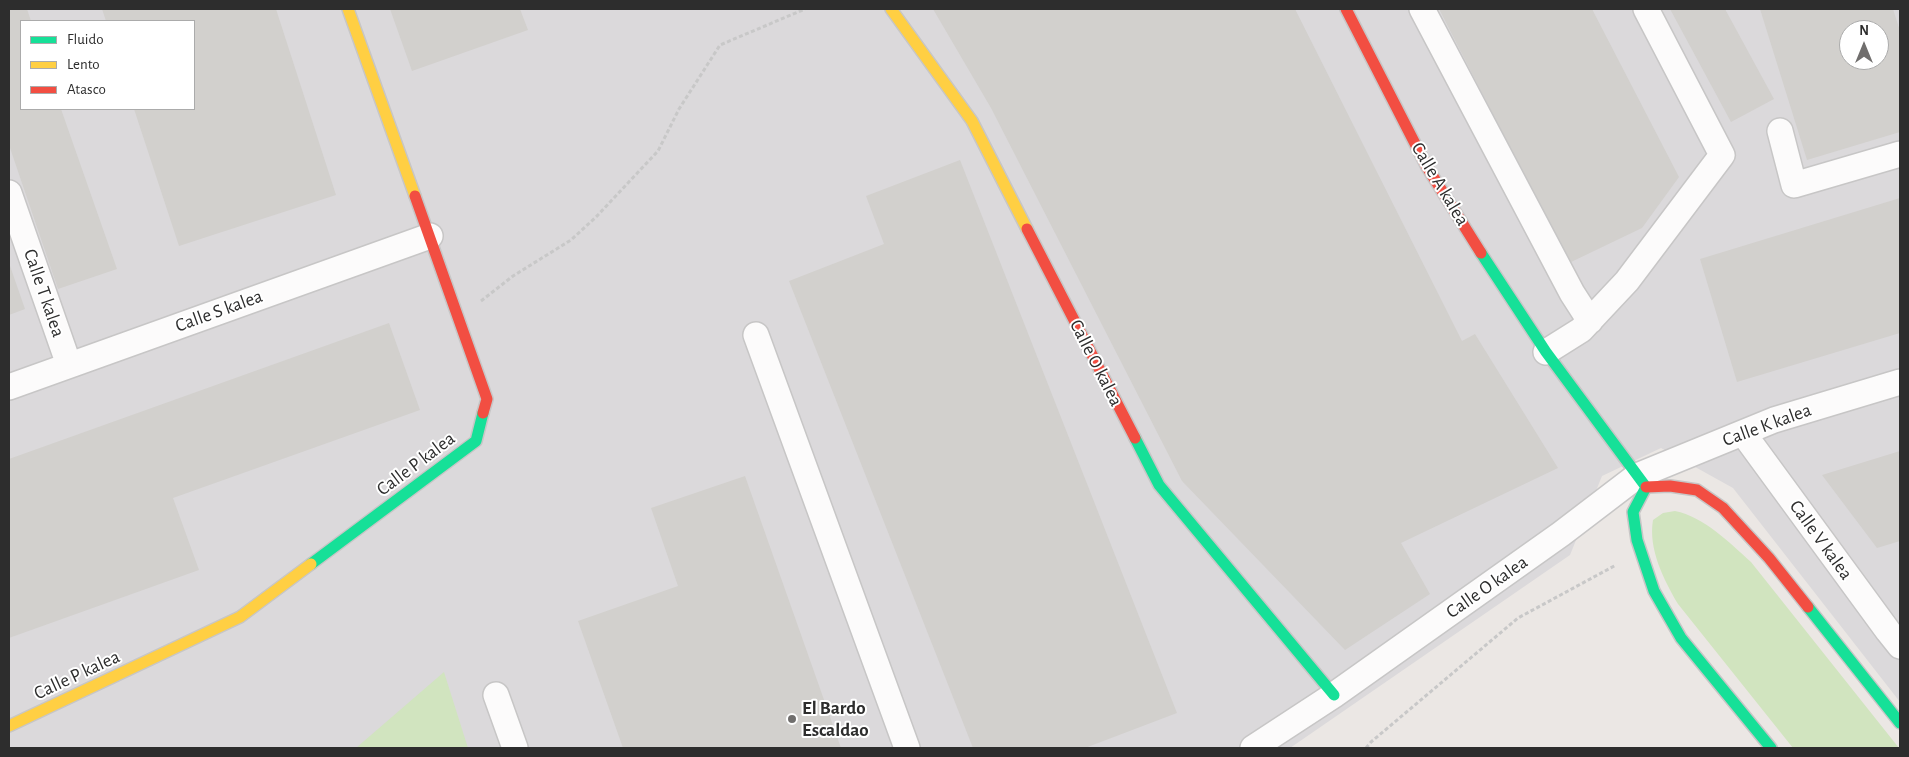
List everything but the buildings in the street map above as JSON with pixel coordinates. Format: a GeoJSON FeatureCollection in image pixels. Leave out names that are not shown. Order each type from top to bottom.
{"type":"FeatureCollection","features":[{"type":"Feature","properties":{"kind":"street","name":"Calle P kalea"},"geometry":{"type":"LineString","coordinates":[[9,726],[240,617],[476,440],[487,399],[348,9]]}},
{"type":"Feature","properties":{"kind":"street","name":"Calle O kalea"},"geometry":{"type":"LineString","coordinates":[[892,9],[972,121],[1159,485],[1334,695]]}},
{"type":"Feature","properties":{"kind":"street","name":"Calle A kalea"},"geometry":{"type":"LineString","coordinates":[[1346,9],[1427,167],[1504,290],[1546,352],[1641,482]]}},
{"type":"Feature","properties":{"kind":"street"},"geometry":{"type":"LineString","coordinates":[[1422,9],[1572,293],[1590,321]]}},
{"type":"Feature","properties":{"kind":"street"},"geometry":{"type":"LineString","coordinates":[[1546,352],[1581,330],[1627,281],[1722,155],[1646,9]]}},
{"type":"Feature","properties":{"kind":"street"},"geometry":{"type":"LineString","coordinates":[[1780,131],[1794,185],[1900,154]]}},
{"type":"Feature","properties":{"kind":"street","name":"Calle T kalea"},"geometry":{"type":"LineString","coordinates":[[9,193],[70,365]]}},
{"type":"Feature","properties":{"kind":"street","name":"Calle S kalea"},"geometry":{"type":"LineString","coordinates":[[9,387],[430,236]]}},
{"type":"Feature","properties":{"kind":"street"},"geometry":{"type":"LineString","coordinates":[[756,335],[907,748]]}},
{"type":"Feature","properties":{"kind":"street","name":"Calle K kalea"},"geometry":{"type":"LineString","coordinates":[[1641,482],[1774,420],[1900,382]]}},
{"type":"Feature","properties":{"kind":"street","name":"Calle V kalea"},"geometry":{"type":"LineString","coordinates":[[1743,433],[1900,646]]}},
{"type":"Feature","properties":{"kind":"street","name":"Calle O kalea"},"geometry":{"type":"LineString","coordinates":[[1253,748],[1334,695],[1562,534],[1641,482]]}},
{"type":"Feature","properties":{"kind":"street"},"geometry":{"type":"LineString","coordinates":[[1771,748],[1681,638],[1654,591],[1636,540],[1633,512],[1641,482],[1697,490],[1723,508],[1769,558],[1900,723]]}},
{"type":"Feature","properties":{"kind":"street"},"geometry":{"type":"LineString","coordinates":[[496,695],[515,748]]}},
{"type":"Feature","properties":{"kind":"path"},"geometry":{"type":"LineString","coordinates":[[458,318],[513,276],[571,240],[596,217],[658,151],[679,109],[720,45],[805,9]]}},
{"type":"Feature","properties":{"kind":"path"},"geometry":{"type":"LineString","coordinates":[[1366,748],[1518,618],[1640,551]]}},
{"type":"Feature","properties":{"kind":"shaded area"},"geometry":{"type":"Polygon","coordinates":[[[9,9],[1900,9],[1900,702],[1733,488],[1661,448],[1602,476],[1570,555],[1290,748],[9,748],[9,9]]]}},
{"type":"Feature","properties":{"kind":"green space"},"geometry":{"type":"Polygon","coordinates":[[[1675,511],[1706,524],[1751,562],[1899,748],[1793,748],[1678,604],[1667,585],[1655,553],[1652,531],[1653,520],[1663,513],[1675,511]]]}},
{"type":"Feature","properties":{"kind":"green space"},"geometry":{"type":"Polygon","coordinates":[[[444,672],[468,748],[356,748],[444,672]]]}},
{"type":"Feature","properties":{"kind":"traffic: fast"},"geometry":{"type":"LineString","coordinates":[[1481,253],[1546,352],[1646,487]]}},
{"type":"Feature","properties":{"kind":"traffic: fast"},"geometry":{"type":"LineString","coordinates":[[311,564],[476,441],[483,413]]}},
{"type":"Feature","properties":{"kind":"traffic: fast"},"geometry":{"type":"LineString","coordinates":[[1135,438],[1159,485],[1334,695]]}},
{"type":"Feature","properties":{"kind":"traffic: fast"},"geometry":{"type":"LineString","coordinates":[[1646,487],[1633,512],[1637,540],[1654,591],[1681,638],[1771,748]]}},
{"type":"Feature","properties":{"kind":"traffic: fast"},"geometry":{"type":"LineString","coordinates":[[1808,607],[1900,723]]}},
{"type":"Feature","properties":{"kind":"traffic: slow"},"geometry":{"type":"LineString","coordinates":[[348,9],[415,196]]}},
{"type":"Feature","properties":{"kind":"traffic: slow"},"geometry":{"type":"LineString","coordinates":[[891,9],[972,121],[1027,229]]}},
{"type":"Feature","properties":{"kind":"traffic: slow"},"geometry":{"type":"LineString","coordinates":[[9,726],[240,617],[311,564]]}},
{"type":"Feature","properties":{"kind":"traffic: jam"},"geometry":{"type":"LineString","coordinates":[[1346,9],[1427,167],[1481,253]]}},
{"type":"Feature","properties":{"kind":"traffic: jam"},"geometry":{"type":"LineString","coordinates":[[415,196],[487,399],[483,413]]}},
{"type":"Feature","properties":{"kind":"traffic: jam"},"geometry":{"type":"LineString","coordinates":[[1027,229],[1135,438]]}},
{"type":"Feature","properties":{"kind":"traffic: jam"},"geometry":{"type":"LineString","coordinates":[[1646,487],[1670,486],[1697,490],[1723,508],[1769,558],[1808,607]]}},
{"type":"Feature","properties":{"kind":"place","name":"El Bardo Escaldao"},"geometry":{"type":"Point","coordinates":[792,719]}}]}
